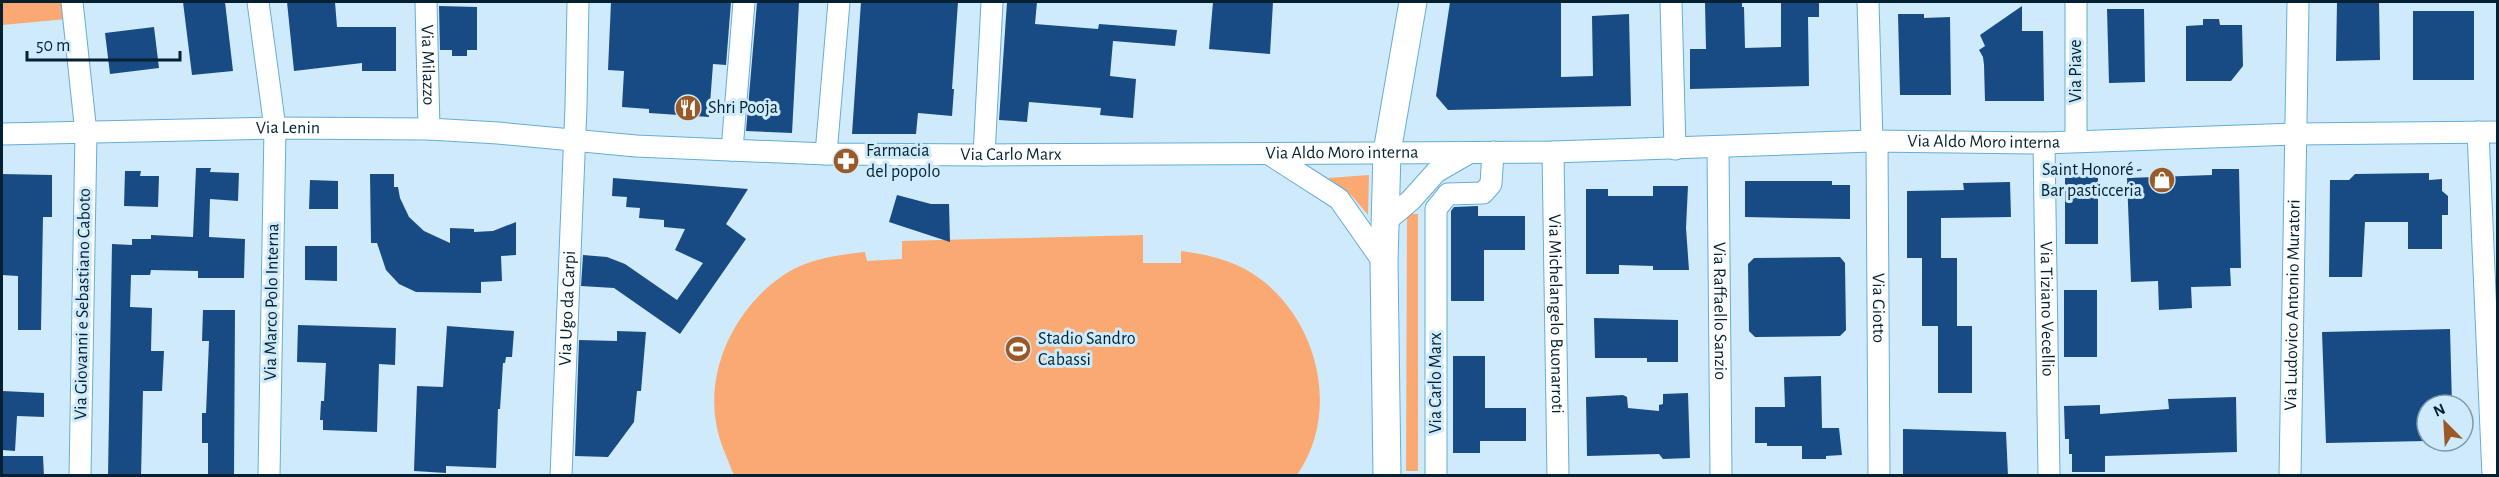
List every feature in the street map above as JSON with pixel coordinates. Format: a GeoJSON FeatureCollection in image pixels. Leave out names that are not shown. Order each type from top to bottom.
{"type":"FeatureCollection","features":[{"type":"Feature","properties":{"kind":"main road"},"geometry":{"type":"LineString","coordinates":[[1387,476],[1384,263],[1387,152],[1413,2]]}},
{"type":"Feature","properties":{"kind":"street","name":"Via Giovanni e Sebastiano Caboto"},"geometry":{"type":"LineString","coordinates":[[72,2],[86,132],[80,476]]}},
{"type":"Feature","properties":{"kind":"street","name":"Via Marco Polo Interna"},"geometry":{"type":"LineString","coordinates":[[258,2],[275,128],[269,476]]}},
{"type":"Feature","properties":{"kind":"street","name":"Via Milazzo"},"geometry":{"type":"LineString","coordinates":[[426,2],[429,129]]}},
{"type":"Feature","properties":{"kind":"street","name":"Via Ugo da Carpi"},"geometry":{"type":"LineString","coordinates":[[561,476],[578,2]]}},
{"type":"Feature","properties":{"kind":"street"},"geometry":{"type":"LineString","coordinates":[[732,150],[744,2]]}},
{"type":"Feature","properties":{"kind":"street"},"geometry":{"type":"LineString","coordinates":[[826,154],[839,2]]}},
{"type":"Feature","properties":{"kind":"street"},"geometry":{"type":"LineString","coordinates":[[984,155],[992,2]]}},
{"type":"Feature","properties":{"kind":"street"},"geometry":{"type":"LineString","coordinates":[[1671,2],[1675,149]]}},
{"type":"Feature","properties":{"kind":"street","name":"Via Giotto"},"geometry":{"type":"LineString","coordinates":[[1868,2],[1874,142],[1879,476]]}},
{"type":"Feature","properties":{"kind":"street","name":"Via Piave"},"geometry":{"type":"LineString","coordinates":[[2076,2],[2076,141]]}},
{"type":"Feature","properties":{"kind":"street","name":"Via Ludovico Antonio Muratori"},"geometry":{"type":"LineString","coordinates":[[2290,476],[2298,2]]}},
{"type":"Feature","properties":{"kind":"street","name":"Via Lenin"},"geometry":{"type":"LineString","coordinates":[[2,134],[275,128],[429,129],[574,140]]}},
{"type":"Feature","properties":{"kind":"street"},"geometry":{"type":"LineString","coordinates":[[2488,132],[2493,476]]}},
{"type":"Feature","properties":{"kind":"street","name":"Via Aldo Moro interna"},"geometry":{"type":"LineString","coordinates":[[1268,154],[1553,152],[1874,142],[2044,143],[2294,134],[2488,132]]}},
{"type":"Feature","properties":{"kind":"street","name":"Via Carlo Marx"},"geometry":{"type":"LineString","coordinates":[[574,140],[636,146],[826,154],[1268,154]]}},
{"type":"Feature","properties":{"kind":"street","name":"Via Tiziano Vecellio"},"geometry":{"type":"LineString","coordinates":[[2044,143],[2049,476]]}},
{"type":"Feature","properties":{"kind":"street","name":"Via Raffaello Sanzio"},"geometry":{"type":"LineString","coordinates":[[1718,147],[1721,476]]}},
{"type":"Feature","properties":{"kind":"street","name":"Via Aldo Moro interna"},"geometry":{"type":"LineString","coordinates":[[1385,222],[1411,200],[1436,172],[1471,152]]}},
{"type":"Feature","properties":{"kind":"street","name":"Via Carlo Marx"},"geometry":{"type":"LineString","coordinates":[[1436,476],[1437,209],[1448,194],[1483,193],[1491,184],[1493,152]]}},
{"type":"Feature","properties":{"kind":"street","name":"Via Michelangelo Buonarroti"},"geometry":{"type":"LineString","coordinates":[[1553,152],[1558,476]]}},
{"type":"Feature","properties":{"kind":"street","name":"Via Aldo Moro interna"},"geometry":{"type":"LineString","coordinates":[[1268,154],[1339,199],[1384,263]]}},
{"type":"Feature","properties":{"kind":"shaded area"},"geometry":{"type":"Polygon","coordinates":[[[2,2],[65,2],[67,19],[2,25],[2,2]]]}},
{"type":"Feature","properties":{"kind":"shaded area"},"geometry":{"type":"Polygon","coordinates":[[[1369,175],[1368,215],[1352,196],[1328,178],[1369,175]]]}},
{"type":"Feature","properties":{"kind":"shaded area"},"geometry":{"type":"Polygon","coordinates":[[[1407,214],[1418,214],[1418,471],[1406,471],[1407,214]]]}},
{"type":"Feature","properties":{"kind":"shaded area","name":"Stadio Sandro Cabassi"},"geometry":{"type":"Polygon","coordinates":[[[1143,235],[1143,263],[1181,263],[1181,251],[1220,259],[1243,268],[1268,285],[1288,307],[1304,333],[1315,361],[1320,390],[1319,420],[1311,448],[1297,475],[735,476],[732,471],[720,440],[715,412],[715,388],[719,365],[727,342],[754,301],[790,271],[817,260],[865,252],[867,261],[902,259],[902,241],[1143,235]]]}},
{"type":"Feature","properties":{"kind":"building"},"geometry":{"type":"Polygon","coordinates":[[[183,2],[225,2],[233,71],[192,75],[183,2]]]}},
{"type":"Feature","properties":{"kind":"building"},"geometry":{"type":"Polygon","coordinates":[[[287,2],[335,2],[337,27],[396,27],[396,71],[362,71],[362,63],[294,71],[287,2]]]}},
{"type":"Feature","properties":{"kind":"building"},"geometry":{"type":"Polygon","coordinates":[[[611,2],[731,2],[726,65],[713,64],[709,117],[649,113],[649,109],[622,107],[624,71],[608,70],[611,2]]]}},
{"type":"Feature","properties":{"kind":"building"},"geometry":{"type":"Polygon","coordinates":[[[757,2],[799,2],[792,133],[746,131],[757,2]]]}},
{"type":"Feature","properties":{"kind":"building"},"geometry":{"type":"Polygon","coordinates":[[[861,2],[958,2],[952,116],[918,113],[916,134],[852,134],[861,2]]]}},
{"type":"Feature","properties":{"kind":"building"},"geometry":{"type":"Polygon","coordinates":[[[1007,2],[1037,2],[1035,24],[1098,29],[1099,24],[1177,30],[1175,46],[1113,41],[1110,76],[1136,79],[1133,118],[1100,115],[1101,108],[1029,102],[1027,122],[999,120],[1007,2]]]}},
{"type":"Feature","properties":{"kind":"building"},"geometry":{"type":"Polygon","coordinates":[[[1213,2],[1273,2],[1270,54],[1209,49],[1213,2]]]}},
{"type":"Feature","properties":{"kind":"building"},"geometry":{"type":"Polygon","coordinates":[[[1450,2],[1561,2],[1561,77],[1593,76],[1592,16],[1629,14],[1631,106],[1448,110],[1436,96],[1450,2]]]}},
{"type":"Feature","properties":{"kind":"building"},"geometry":{"type":"Polygon","coordinates":[[[1705,2],[1742,2],[1745,48],[1781,47],[1781,2],[1819,2],[1819,17],[1808,17],[1809,86],[1690,89],[1690,49],[1706,49],[1705,2]]]}},
{"type":"Feature","properties":{"kind":"building"},"geometry":{"type":"Polygon","coordinates":[[[2337,2],[2379,2],[2380,60],[2336,61],[2337,2]]]}},
{"type":"Feature","properties":{"kind":"building"},"geometry":{"type":"Polygon","coordinates":[[[439,6],[477,7],[477,50],[467,50],[467,56],[452,56],[452,50],[440,50],[439,6]]]}},
{"type":"Feature","properties":{"kind":"building"},"geometry":{"type":"Polygon","coordinates":[[[2022,6],[2022,31],[2043,31],[2044,101],[1985,101],[1984,65],[1979,50],[1985,46],[1980,35],[2022,6]]]}},
{"type":"Feature","properties":{"kind":"building"},"geometry":{"type":"Polygon","coordinates":[[[2107,9],[2144,9],[2145,82],[2109,83],[2107,9]]]}},
{"type":"Feature","properties":{"kind":"building"},"geometry":{"type":"Polygon","coordinates":[[[2413,11],[2474,11],[2474,80],[2413,80],[2413,11]]]}},
{"type":"Feature","properties":{"kind":"building"},"geometry":{"type":"Polygon","coordinates":[[[1898,14],[1924,14],[1924,18],[1950,17],[1951,95],[1900,95],[1898,14]]]}},
{"type":"Feature","properties":{"kind":"building"},"geometry":{"type":"Polygon","coordinates":[[[2203,19],[2219,19],[2220,25],[2242,25],[2243,66],[2231,81],[2186,81],[2186,26],[2203,25],[2203,19]]]}},
{"type":"Feature","properties":{"kind":"building"},"geometry":{"type":"Polygon","coordinates":[[[154,27],[159,68],[110,74],[105,33],[154,27]]]}},
{"type":"Feature","properties":{"kind":"building"},"geometry":{"type":"Polygon","coordinates":[[[196,168],[211,168],[210,172],[239,173],[238,201],[210,199],[209,237],[245,239],[244,278],[198,278],[198,271],[151,270],[150,275],[131,275],[130,307],[152,308],[151,351],[164,351],[162,391],[143,391],[141,476],[108,476],[112,244],[132,245],[132,239],[151,239],[151,235],[193,237],[196,168]]]}},
{"type":"Feature","properties":{"kind":"building"},"geometry":{"type":"Polygon","coordinates":[[[2212,169],[2239,169],[2241,268],[2230,268],[2231,286],[2191,287],[2192,308],[2159,310],[2158,281],[2131,282],[2127,178],[2212,175],[2212,169]]]}},
{"type":"Feature","properties":{"kind":"building"},"geometry":{"type":"Polygon","coordinates":[[[125,171],[141,171],[140,176],[159,176],[158,207],[124,206],[125,171]]]}},
{"type":"Feature","properties":{"kind":"building"},"geometry":{"type":"Polygon","coordinates":[[[2429,173],[2429,180],[2442,179],[2442,191],[2448,196],[2448,215],[2442,215],[2442,249],[2408,249],[2408,222],[2365,222],[2362,277],[2329,277],[2330,180],[2349,180],[2355,174],[2429,173]]]}},
{"type":"Feature","properties":{"kind":"building"},"geometry":{"type":"Polygon","coordinates":[[[2,174],[52,175],[52,217],[43,217],[41,330],[18,330],[18,276],[2,275],[2,174]]]}},
{"type":"Feature","properties":{"kind":"building"},"geometry":{"type":"Polygon","coordinates":[[[370,174],[394,174],[394,187],[398,187],[400,198],[409,217],[424,231],[450,243],[450,228],[474,229],[474,232],[493,231],[516,222],[516,255],[501,256],[502,281],[481,282],[481,293],[416,292],[399,284],[386,270],[377,243],[371,243],[370,174]]]}},
{"type":"Feature","properties":{"kind":"building"},"geometry":{"type":"Polygon","coordinates":[[[2065,176],[2098,176],[2098,244],[2065,244],[2065,176]]]}},
{"type":"Feature","properties":{"kind":"building"},"geometry":{"type":"Polygon","coordinates":[[[613,178],[748,189],[726,224],[746,239],[680,334],[614,288],[581,286],[583,255],[607,257],[625,264],[677,300],[703,263],[675,250],[685,229],[664,227],[664,220],[639,218],[640,208],[626,207],[627,197],[612,196],[613,178]]]}},
{"type":"Feature","properties":{"kind":"building"},"geometry":{"type":"Polygon","coordinates":[[[310,180],[338,181],[338,209],[309,209],[310,180]]]}},
{"type":"Feature","properties":{"kind":"building"},"geometry":{"type":"Polygon","coordinates":[[[1745,181],[1832,181],[1832,185],[1850,185],[1850,219],[1745,217],[1745,181]]]}},
{"type":"Feature","properties":{"kind":"building"},"geometry":{"type":"Polygon","coordinates":[[[2010,182],[2011,217],[1941,218],[1941,258],[1957,258],[1957,326],[1972,326],[1972,393],[1938,393],[1938,326],[1922,326],[1922,258],[1907,258],[1907,191],[1964,190],[1963,183],[2010,182]]]}},
{"type":"Feature","properties":{"kind":"building"},"geometry":{"type":"Polygon","coordinates":[[[1653,186],[1688,186],[1686,228],[1689,270],[1653,270],[1653,266],[1619,265],[1619,274],[1586,274],[1586,189],[1608,189],[1608,196],[1653,196],[1653,186]]]}},
{"type":"Feature","properties":{"kind":"building"},"geometry":{"type":"Polygon","coordinates":[[[897,195],[931,204],[949,204],[950,242],[889,222],[897,195]]]}},
{"type":"Feature","properties":{"kind":"building"},"geometry":{"type":"Polygon","coordinates":[[[1478,206],[1478,216],[1525,216],[1525,250],[1484,250],[1484,301],[1451,301],[1451,211],[1454,207],[1478,206]]]}},
{"type":"Feature","properties":{"kind":"building"},"geometry":{"type":"Polygon","coordinates":[[[305,246],[337,246],[337,281],[305,280],[305,246]]]}},
{"type":"Feature","properties":{"kind":"building"},"geometry":{"type":"Polygon","coordinates":[[[1840,257],[1845,263],[1846,330],[1840,336],[1755,337],[1749,331],[1748,264],[1754,258],[1840,257]]]}},
{"type":"Feature","properties":{"kind":"building"},"geometry":{"type":"Polygon","coordinates":[[[2064,290],[2097,290],[2097,357],[2064,357],[2064,290]]]}},
{"type":"Feature","properties":{"kind":"building"},"geometry":{"type":"Polygon","coordinates":[[[203,310],[235,310],[234,476],[208,476],[208,443],[202,443],[202,413],[206,413],[209,341],[202,341],[203,310]]]}},
{"type":"Feature","properties":{"kind":"building"},"geometry":{"type":"Polygon","coordinates":[[[1594,318],[1678,320],[1678,362],[1647,362],[1647,358],[1595,358],[1594,318]]]}},
{"type":"Feature","properties":{"kind":"building"},"geometry":{"type":"Polygon","coordinates":[[[298,325],[396,328],[395,365],[379,364],[377,432],[323,430],[323,420],[320,420],[321,401],[324,401],[326,363],[297,362],[298,325]]]}},
{"type":"Feature","properties":{"kind":"building"},"geometry":{"type":"Polygon","coordinates":[[[447,326],[514,331],[512,357],[506,357],[503,363],[500,409],[498,409],[496,468],[446,466],[446,473],[414,471],[417,386],[443,387],[447,326]]]}},
{"type":"Feature","properties":{"kind":"building"},"geometry":{"type":"Polygon","coordinates":[[[2450,329],[2452,393],[2415,393],[2415,441],[2326,443],[2322,332],[2450,329]]]}},
{"type":"Feature","properties":{"kind":"building"},"geometry":{"type":"Polygon","coordinates":[[[617,331],[646,332],[641,391],[637,391],[634,422],[608,457],[575,456],[579,340],[617,341],[617,331]]]}},
{"type":"Feature","properties":{"kind":"building"},"geometry":{"type":"Polygon","coordinates":[[[1453,356],[1485,356],[1485,408],[1526,408],[1526,441],[1480,441],[1480,453],[1453,453],[1453,356]]]}},
{"type":"Feature","properties":{"kind":"building"},"geometry":{"type":"Polygon","coordinates":[[[1821,376],[1822,428],[1839,428],[1842,455],[1826,456],[1826,459],[1802,459],[1802,446],[1767,446],[1767,443],[1755,443],[1755,407],[1785,407],[1784,377],[1821,376]]]}},
{"type":"Feature","properties":{"kind":"building"},"geometry":{"type":"Polygon","coordinates":[[[2,391],[44,393],[44,417],[17,416],[15,451],[2,450],[2,391]]]}},
{"type":"Feature","properties":{"kind":"building"},"geometry":{"type":"Polygon","coordinates":[[[1688,393],[1690,458],[1663,459],[1659,454],[1587,456],[1586,397],[1623,395],[1627,397],[1628,408],[1659,411],[1659,405],[1663,404],[1663,394],[1688,393]]]}},
{"type":"Feature","properties":{"kind":"building"},"geometry":{"type":"Polygon","coordinates":[[[2236,397],[2237,452],[2105,456],[2105,472],[2072,472],[2069,439],[2065,439],[2064,406],[2100,405],[2100,414],[2169,409],[2168,399],[2236,397]]]}},
{"type":"Feature","properties":{"kind":"building"},"geometry":{"type":"Polygon","coordinates":[[[1903,429],[2006,432],[2008,476],[1903,476],[1903,429]]]}},
{"type":"Feature","properties":{"kind":"building"},"geometry":{"type":"Polygon","coordinates":[[[2,456],[43,456],[44,476],[2,476],[2,456]]]}},
{"type":"Feature","properties":{"kind":"place","name":"Shri Pooja"},"geometry":{"type":"Point","coordinates":[688,108]}},
{"type":"Feature","properties":{"kind":"place","name":"Farmacia del popolo"},"geometry":{"type":"Point","coordinates":[846,161]}},
{"type":"Feature","properties":{"kind":"place","name":"Saint Honoré - Bar pasticceria"},"geometry":{"type":"Point","coordinates":[2162,180]}},
{"type":"Feature","properties":{"kind":"place","name":"Stadio Sandro Cabassi"},"geometry":{"type":"Point","coordinates":[1018,349]}}]}
